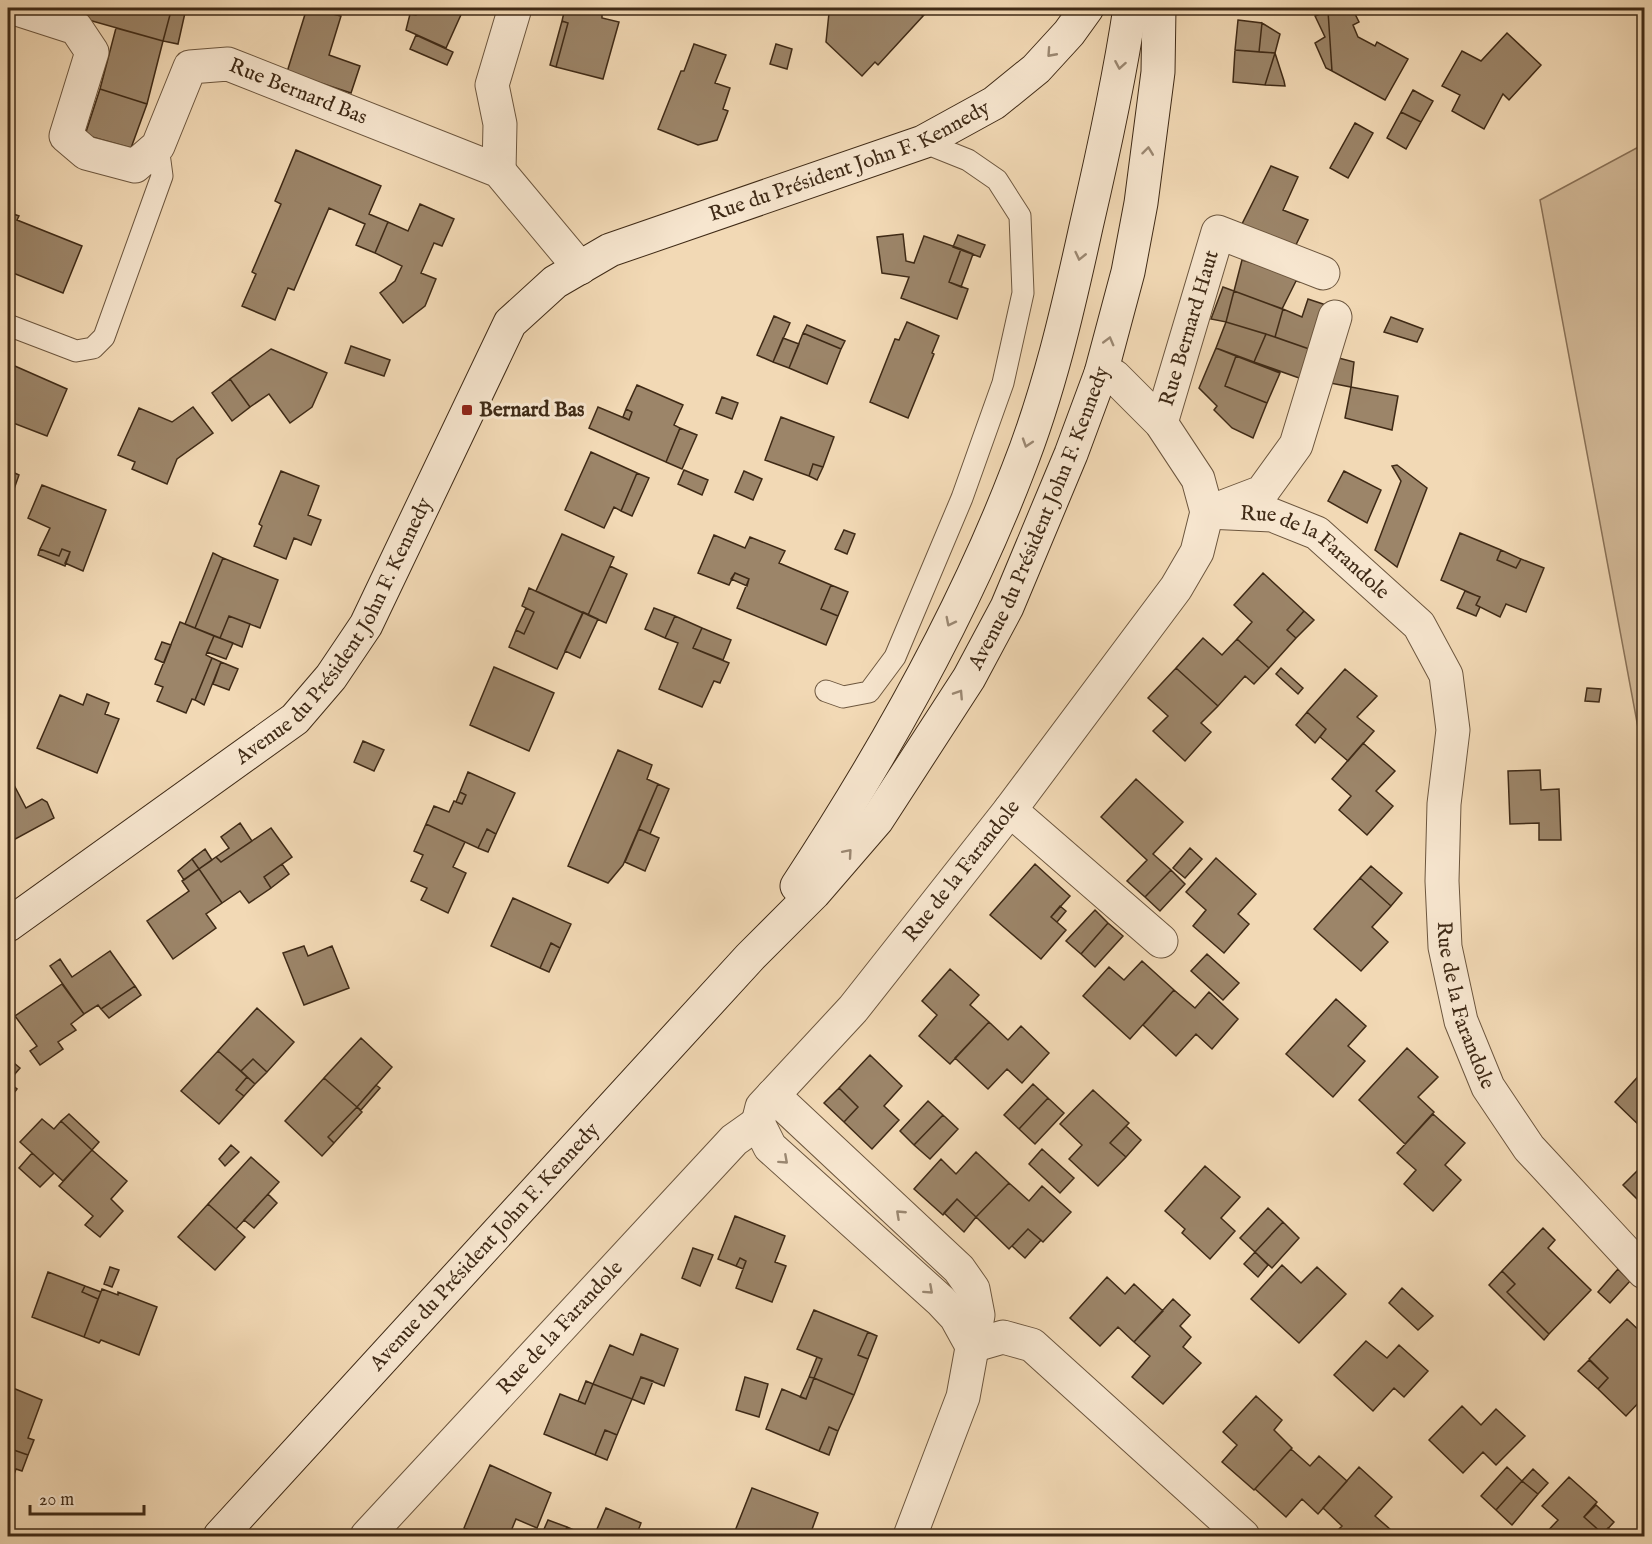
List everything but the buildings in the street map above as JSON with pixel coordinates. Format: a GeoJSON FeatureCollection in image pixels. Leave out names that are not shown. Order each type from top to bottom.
{"type":"FeatureCollection","features":[{"type":"Feature","properties":{"kind":"street","name":"Rue Bernard Bas"},"geometry":{"type":"LineString","coordinates":[[14,8],[76,28],[92,52],[66,136],[86,153],[135,166],[158,147],[190,68],[228,64],[499,171],[580,267]]}},
{"type":"Feature","properties":{"kind":"street"},"geometry":{"type":"LineString","coordinates":[[499,171],[500,124],[492,85],[515,8]]}},
{"type":"Feature","properties":{"kind":"street","name":"Rue du Président John F. Kennedy"},"geometry":{"type":"LineString","coordinates":[[580,267],[610,250],[923,142],[994,103],[1036,69],[1087,8]]}},
{"type":"Feature","properties":{"kind":"street","name":"Avenue du Président John F. Kennedy"},"geometry":{"type":"LineString","coordinates":[[750,957],[848,809],[906,707],[956,611],[1018,470],[1053,362],[1078,265],[1112,111],[1130,8]]}},
{"type":"Feature","properties":{"kind":"street","name":"Avenue du Président John F. Kennedy"},"geometry":{"type":"LineString","coordinates":[[220,1536],[750,957],[814,892],[877,820],[969,678],[1008,607],[1101,373],[1128,272],[1141,203],[1158,72],[1159,8]]}},
{"type":"Feature","properties":{"kind":"street","name":"Rue Bernard Haut"},"geometry":{"type":"LineString","coordinates":[[1161,423],[1218,232],[1323,273]]}},
{"type":"Feature","properties":{"kind":"street","name":"Avenue du Président John F. Kennedy"},"geometry":{"type":"LineString","coordinates":[[8,925],[236,764],[303,710],[331,677],[366,625],[510,323],[555,282],[580,267]]}},
{"type":"Feature","properties":{"kind":"street"},"geometry":{"type":"LineString","coordinates":[[1207,512],[1262,492],[1296,445],[1335,317]]}},
{"type":"Feature","properties":{"kind":"street","name":"Rue Bernard Haut"},"geometry":{"type":"LineString","coordinates":[[1101,373],[1114,376],[1161,423],[1198,479],[1207,512]]}},
{"type":"Feature","properties":{"kind":"street","name":"Rue de la Farandole"},"geometry":{"type":"LineString","coordinates":[[367,1536],[734,1140],[758,1124],[762,1107],[853,1009],[1010,810],[1176,588],[1197,552],[1207,512],[1272,515],[1317,532],[1419,625],[1446,675],[1453,730],[1444,804],[1442,881],[1445,946],[1461,1021],[1488,1087],[1529,1148],[1644,1272]]}},
{"type":"Feature","properties":{"kind":"street"},"geometry":{"type":"LineString","coordinates":[[1010,810],[1161,940]]}},
{"type":"Feature","properties":{"kind":"street"},"geometry":{"type":"LineString","coordinates":[[773,1095],[959,1269],[974,1288],[978,1314],[963,1397],[919,1534]]}},
{"type":"Feature","properties":{"kind":"street"},"geometry":{"type":"LineString","coordinates":[[758,1124],[770,1147],[941,1301],[956,1317],[972,1346]]}},
{"type":"Feature","properties":{"kind":"street"},"geometry":{"type":"LineString","coordinates":[[972,1346],[1003,1336],[1032,1345],[1243,1536]]}},
{"type":"Feature","properties":{"kind":"lane"},"geometry":{"type":"LineString","coordinates":[[826,691],[843,697],[869,692],[895,657],[962,498],[1003,383],[1023,293],[1020,216],[997,180],[968,160],[923,142]]}},
{"type":"Feature","properties":{"kind":"lane"},"geometry":{"type":"LineString","coordinates":[[8,325],[76,351],[93,348],[104,338],[162,176],[158,147]]}},
{"type":"Feature","properties":{"kind":"shaded area"},"geometry":{"type":"Polygon","coordinates":[[[1644,144],[1644,760],[1540,200],[1644,144]]]}},
{"type":"Feature","properties":{"kind":"place","name":"Bernard Bas"},"geometry":{"type":"Point","coordinates":[467,410]}}]}
